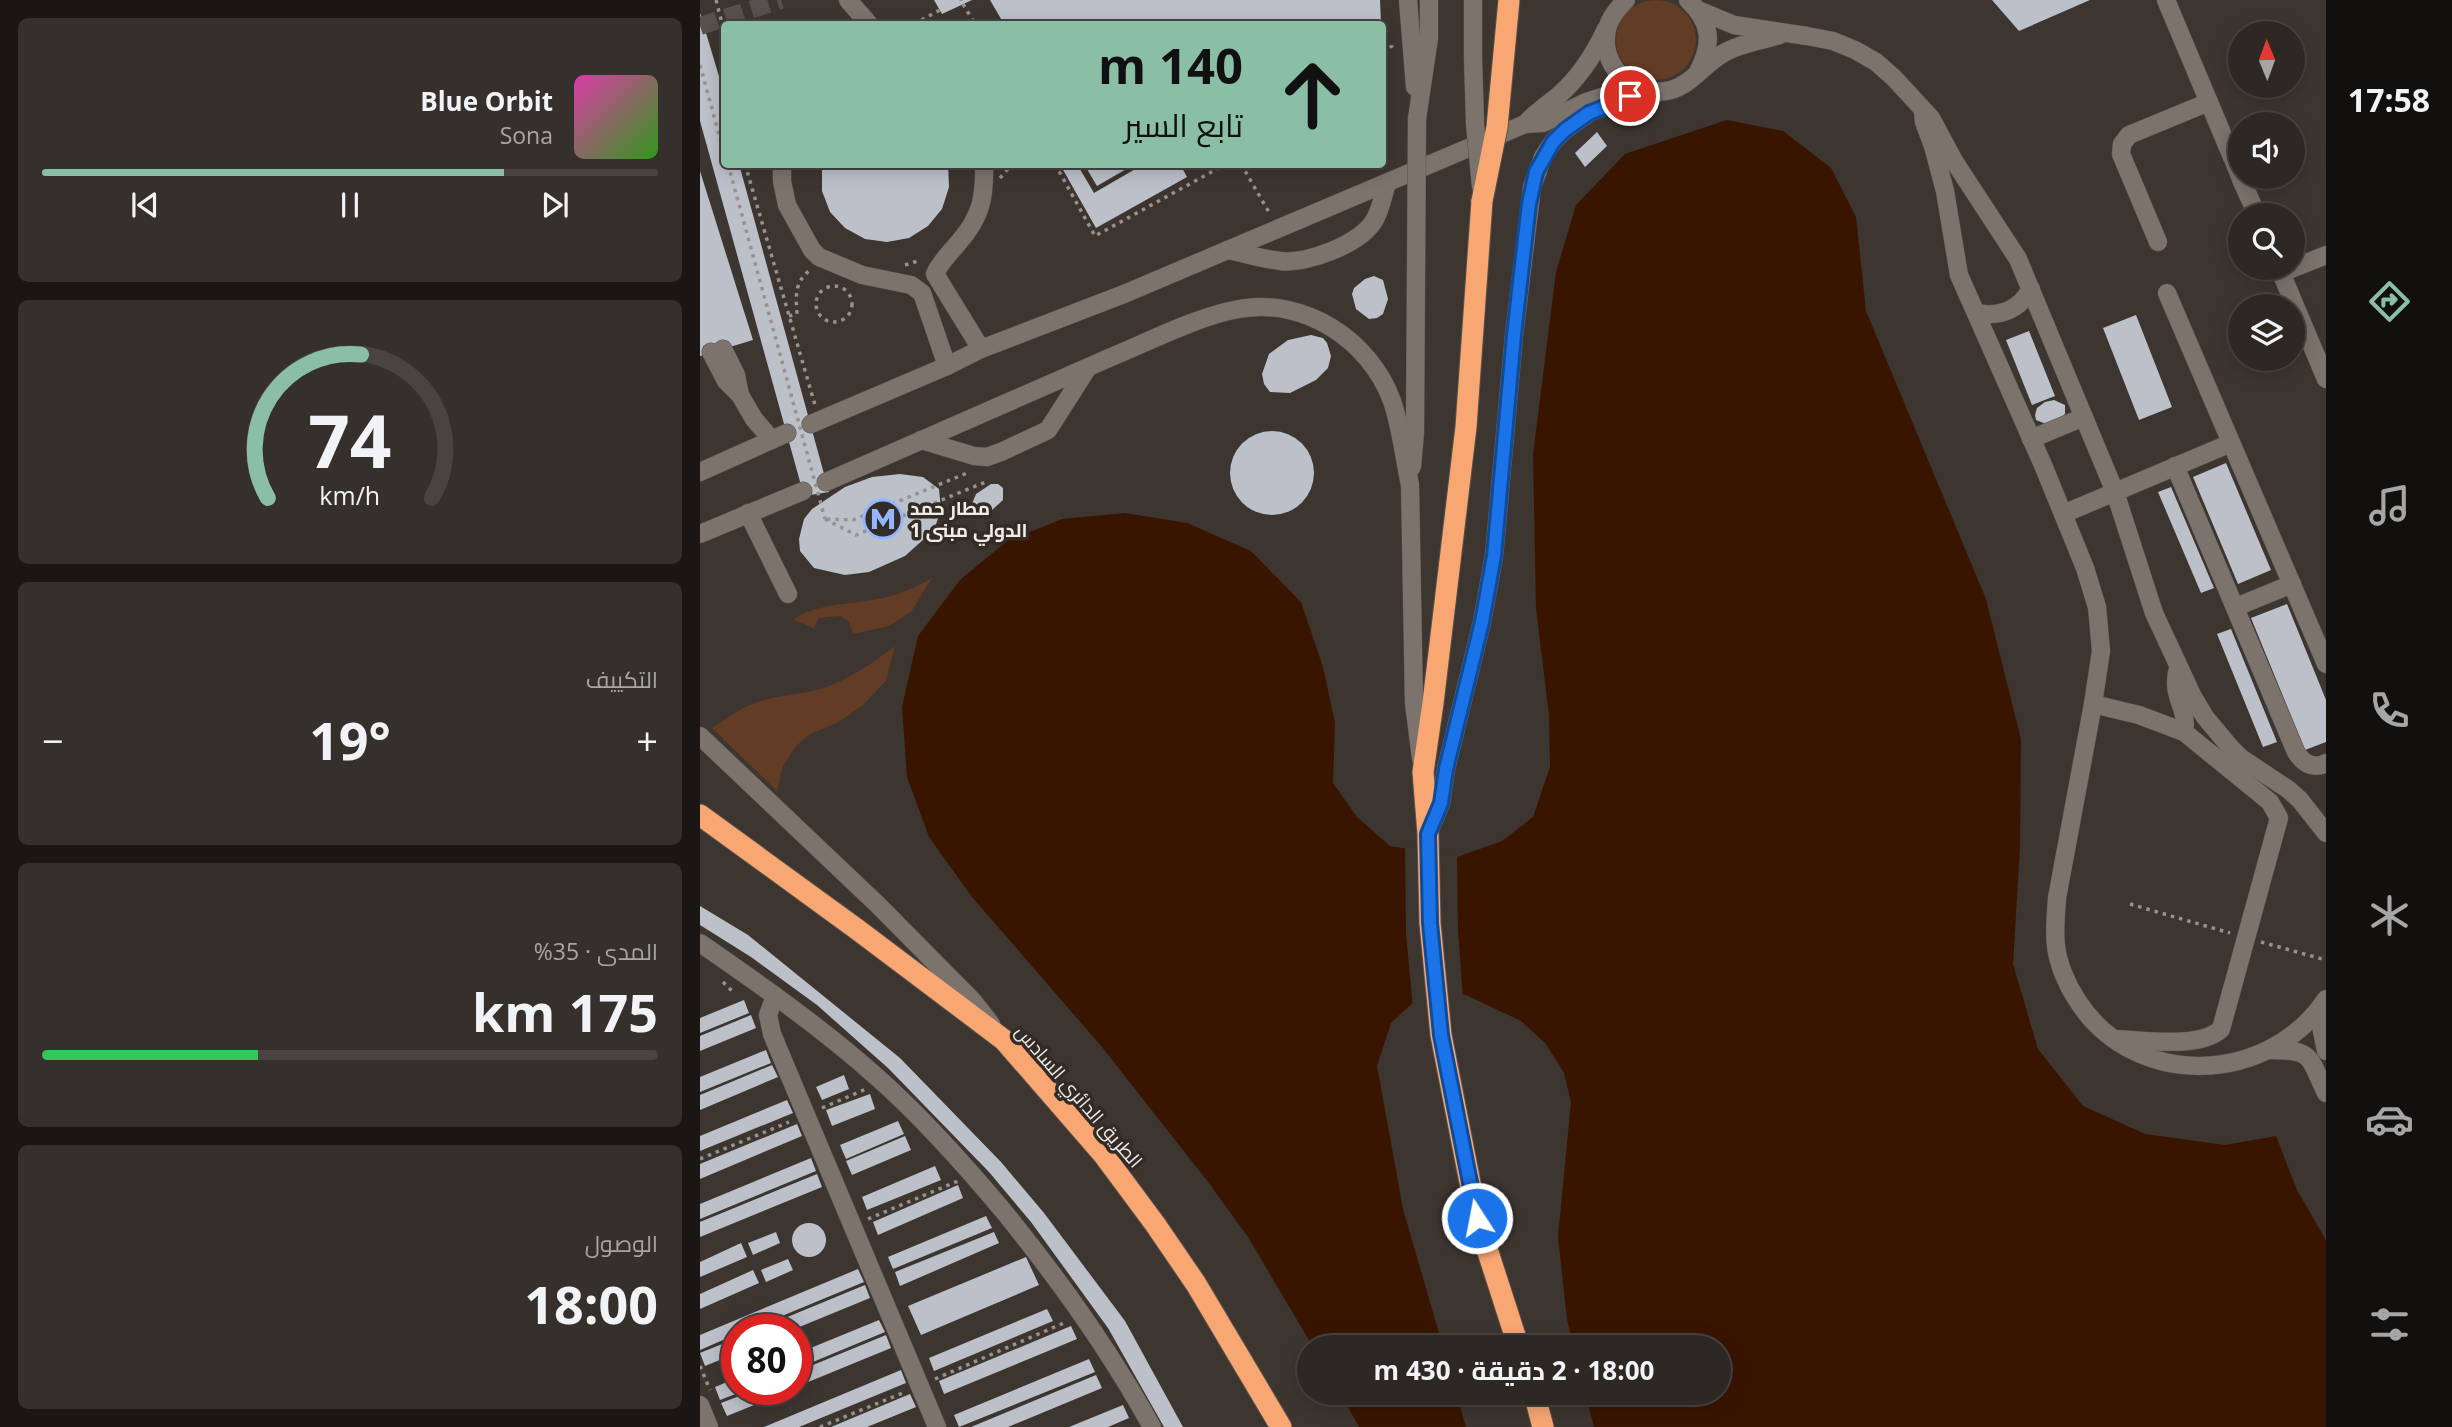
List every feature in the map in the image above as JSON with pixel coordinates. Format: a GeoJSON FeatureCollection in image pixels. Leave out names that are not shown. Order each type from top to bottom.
{"type":"FeatureCollection","features":[{"type":"Feature","properties":{"kind":"highway"},"geometry":{"type":"LineString","coordinates":[[1509,0],[1497,127],[1482,201],[1465,427],[1423,772],[1430,923],[1441,1035],[1477,1218],[1515,1335]]}},
{"type":"Feature","properties":{"kind":"highway","name":"الطريق الدائري السادس"},"geometry":{"type":"LineString","coordinates":[[700,816],[869,937],[1004,1040],[1103,1154],[1155,1224],[1196,1284],[1281,1427]]}},
{"type":"Feature","properties":{"kind":"highway"},"geometry":{"type":"LineString","coordinates":[[1538,1405],[1545,1427]]}},
{"type":"Feature","properties":{"kind":"lane"},"geometry":{"type":"LineString","coordinates":[[848,0],[866,21]]}},
{"type":"Feature","properties":{"kind":"lane"},"geometry":{"type":"LineString","coordinates":[[1408,0],[1417,119],[1415,433],[1410,485],[1414,703],[1423,772]]}},
{"type":"Feature","properties":{"kind":"lane"},"geometry":{"type":"LineString","coordinates":[[1417,119],[1429,38],[1429,0]]}},
{"type":"Feature","properties":{"kind":"lane"},"geometry":{"type":"LineString","coordinates":[[1472,0],[1475,124],[1482,201]]}},
{"type":"Feature","properties":{"kind":"lane"},"geometry":{"type":"LineString","coordinates":[[2166,0],[2228,147]]}},
{"type":"Feature","properties":{"kind":"lane"},"geometry":{"type":"LineString","coordinates":[[1693,5],[1734,25],[1832,41],[1855,50],[1876,62],[1931,118],[1954,162],[2005,237],[2031,289],[2115,492],[2154,613],[2178,669],[2218,735],[2241,758],[2300,800],[2326,833]]}},
{"type":"Feature","properties":{"kind":"lane"},"geometry":{"type":"LineString","coordinates":[[1693,5],[1706,24],[1709,41],[1706,57],[1698,72]]}},
{"type":"Feature","properties":{"kind":"lane"},"geometry":{"type":"LineString","coordinates":[[1617,9],[1606,41],[1608,57],[1615,71],[1626,82],[1655,92]]}},
{"type":"Feature","properties":{"kind":"lane"},"geometry":{"type":"LineString","coordinates":[[1525,124],[1587,66],[1617,9]]}},
{"type":"Feature","properties":{"kind":"lane"},"geometry":{"type":"LineString","coordinates":[[815,422],[981,349],[1124,294],[1525,124],[1543,123],[1586,102],[1608,95],[1621,97],[1671,90],[1686,83],[1721,54],[1789,33]]}},
{"type":"Feature","properties":{"kind":"lane"},"geometry":{"type":"LineString","coordinates":[[1428,843],[1441,803],[1446,769],[1482,622],[1494,556],[1513,348],[1532,187],[1543,157],[1565,130],[1589,113],[1610,105],[1621,97]]}},
{"type":"Feature","properties":{"kind":"lane"},"geometry":{"type":"LineString","coordinates":[[2158,242],[2121,154],[2122,144],[2129,135],[2209,102]]}},
{"type":"Feature","properties":{"kind":"lane"},"geometry":{"type":"LineString","coordinates":[[1923,112],[1945,191],[1959,275],[2063,514],[2085,568],[2097,607],[2101,651],[2094,704],[2057,898],[2056,948],[2072,992],[2093,1022],[2113,1038],[2145,1056],[2173,1065],[2201,1066],[2255,1057],[2305,1025],[2322,1005]]}},
{"type":"Feature","properties":{"kind":"lane"},"geometry":{"type":"LineString","coordinates":[[782,168],[787,205],[812,250],[819,257],[862,275],[911,285],[922,293],[947,366]]}},
{"type":"Feature","properties":{"kind":"lane"},"geometry":{"type":"LineString","coordinates":[[981,349],[936,274],[973,226],[985,191],[984,168]]}},
{"type":"Feature","properties":{"kind":"lane"},"geometry":{"type":"LineString","coordinates":[[1227,250],[1280,262],[1292,262],[1306,260],[1339,247],[1363,235],[1370,227],[1376,218],[1387,183]]}},
{"type":"Feature","properties":{"kind":"lane"},"geometry":{"type":"LineString","coordinates":[[2305,262],[2326,255]]}},
{"type":"Feature","properties":{"kind":"lane"},"geometry":{"type":"LineString","coordinates":[[2284,280],[2326,379]]}},
{"type":"Feature","properties":{"kind":"lane"},"geometry":{"type":"LineString","coordinates":[[1976,313],[2004,313],[2024,301],[2031,289]]}},
{"type":"Feature","properties":{"kind":"lane"},"geometry":{"type":"LineString","coordinates":[[2167,293],[2326,664]]}},
{"type":"Feature","properties":{"kind":"lane"},"geometry":{"type":"LineString","coordinates":[[826,482],[1209,317],[1240,309],[1274,308],[1301,313],[1322,321],[1356,345],[1373,365],[1384,382],[1396,416],[1410,485]]}},
{"type":"Feature","properties":{"kind":"lane"},"geometry":{"type":"LineString","coordinates":[[700,472],[779,436],[754,419],[740,395],[736,375],[717,351]]}},
{"type":"Feature","properties":{"kind":"lane"},"geometry":{"type":"LineString","coordinates":[[921,440],[974,456],[987,457],[1001,452],[1048,430],[1087,369]]}},
{"type":"Feature","properties":{"kind":"lane"},"geometry":{"type":"LineString","coordinates":[[2031,439],[2084,417]]}},
{"type":"Feature","properties":{"kind":"lane"},"geometry":{"type":"LineString","coordinates":[[2063,514],[2231,443]]}},
{"type":"Feature","properties":{"kind":"lane"},"geometry":{"type":"LineString","coordinates":[[2175,466],[2296,752],[2306,763],[2321,766],[2326,763]]}},
{"type":"Feature","properties":{"kind":"lane"},"geometry":{"type":"LineString","coordinates":[[700,534],[803,491]]}},
{"type":"Feature","properties":{"kind":"lane"},"geometry":{"type":"LineString","coordinates":[[748,513],[788,594]]}},
{"type":"Feature","properties":{"kind":"lane"},"geometry":{"type":"LineString","coordinates":[[2236,607],[2292,584]]}},
{"type":"Feature","properties":{"kind":"lane"},"geometry":{"type":"LineString","coordinates":[[2178,669],[2175,691],[2185,719],[2184,732]]}},
{"type":"Feature","properties":{"kind":"lane"},"geometry":{"type":"LineString","coordinates":[[2094,704],[2140,715],[2184,732],[2270,802],[2278,813],[2279,826],[2221,1029],[2215,1035],[2199,1040],[2113,1038]]}},
{"type":"Feature","properties":{"kind":"lane"},"geometry":{"type":"LineString","coordinates":[[700,736],[878,905],[973,1001],[1004,1040]]}},
{"type":"Feature","properties":{"kind":"lane"},"geometry":{"type":"LineString","coordinates":[[700,943],[775,996],[878,1078],[906,1104],[965,1176],[1065,1288],[1103,1343],[1152,1427]]}},
{"type":"Feature","properties":{"kind":"lane"},"geometry":{"type":"LineString","coordinates":[[775,996],[768,1015],[772,1034],[937,1427]]}},
{"type":"Feature","properties":{"kind":"lane"},"geometry":{"type":"LineString","coordinates":[[2322,1005],[2326,1051]]}},
{"type":"Feature","properties":{"kind":"lane"},"geometry":{"type":"LineString","coordinates":[[2269,1050],[2290,1050],[2308,1056],[2315,1065],[2326,1093]]}},
{"type":"Feature","properties":{"kind":"lane"},"geometry":{"type":"LineString","coordinates":[[700,1405],[709,1427]]}},
{"type":"Feature","properties":{"kind":"path"},"geometry":{"type":"LineString","coordinates":[[716,0],[721,21]]}},
{"type":"Feature","properties":{"kind":"path"},"geometry":{"type":"LineString","coordinates":[[962,2],[973,21]]}},
{"type":"Feature","properties":{"kind":"path"},"geometry":{"type":"LineString","coordinates":[[920,21],[940,10]]}},
{"type":"Feature","properties":{"kind":"path"},"geometry":{"type":"LineString","coordinates":[[700,65],[721,142]]}},
{"type":"Feature","properties":{"kind":"path"},"geometry":{"type":"LineString","coordinates":[[729,168],[825,519],[856,535],[988,481]]}},
{"type":"Feature","properties":{"kind":"path"},"geometry":{"type":"LineString","coordinates":[[746,168],[789,316],[815,422]]}},
{"type":"Feature","properties":{"kind":"path"},"geometry":{"type":"LineString","coordinates":[[1057,168],[1095,236],[1219,168]]}},
{"type":"Feature","properties":{"kind":"path"},"geometry":{"type":"LineString","coordinates":[[1243,168],[1279,228]]}},
{"type":"Feature","properties":{"kind":"path"},"geometry":{"type":"LineString","coordinates":[[898,266],[929,255]]}},
{"type":"Feature","properties":{"kind":"path"},"geometry":{"type":"LineString","coordinates":[[789,316],[797,314],[798,282],[813,268]]}},
{"type":"Feature","properties":{"kind":"path"},"geometry":{"type":"LineString","coordinates":[[830,286],[844,289],[852,301],[849,315],[837,322],[823,319],[815,307],[818,293],[830,286]]}},
{"type":"Feature","properties":{"kind":"path"},"geometry":{"type":"LineString","coordinates":[[825,519],[853,520],[973,471]]}},
{"type":"Feature","properties":{"kind":"path"},"geometry":{"type":"LineString","coordinates":[[858,1081],[867,1089]]}},
{"type":"Feature","properties":{"kind":"path"},"geometry":{"type":"LineString","coordinates":[[951,1172],[965,1176]]}},
{"type":"Feature","properties":{"kind":"path"},"geometry":{"type":"LineString","coordinates":[[852,1225],[965,1176]]}},
{"type":"Feature","properties":{"kind":"path"},"geometry":{"type":"LineString","coordinates":[[820,1427],[1072,1322],[1063,1312]]}},
{"type":"Feature","properties":{"kind":"shaded area"},"geometry":{"type":"Polygon","coordinates":[[[1656,0],[1671,3],[1684,12],[1693,25],[1696,40],[1693,55],[1684,68],[1671,77],[1656,80],[1641,77],[1628,68],[1619,55],[1616,40],[1619,25],[1628,12],[1641,3],[1656,0]]]}},
{"type":"Feature","properties":{"kind":"shaded area"},"geometry":{"type":"Polygon","coordinates":[[[1727,120],[1783,131],[1831,168],[1856,217],[1866,311],[1986,599],[2021,739],[2020,847],[2013,964],[2038,1049],[2083,1106],[2145,1134],[2225,1145],[2276,1136],[2297,1190],[2326,1240],[2326,1427],[1594,1427],[1588,1405],[1731,1405],[1731,1335],[1571,1335],[1558,1236],[1571,1102],[1564,1073],[1546,1044],[1521,1021],[1466,995],[1420,996],[1391,1023],[1377,1066],[1403,1209],[1440,1335],[1306,1335],[1248,1237],[1208,1182],[1102,1047],[972,897],[929,837],[907,777],[902,707],[918,636],[960,580],[1007,541],[1062,519],[1125,513],[1187,523],[1251,551],[1301,602],[1323,667],[1335,723],[1333,783],[1357,817],[1390,846],[1457,857],[1502,841],[1533,817],[1550,767],[1549,715],[1536,609],[1533,454],[1556,272],[1576,205],[1625,154],[1727,120]]]}},
{"type":"Feature","properties":{"kind":"shaded area"},"geometry":{"type":"Polygon","coordinates":[[[932,578],[911,612],[889,626],[853,634],[849,622],[841,616],[819,618],[814,628],[793,620],[822,607],[891,596],[932,578]]]}},
{"type":"Feature","properties":{"kind":"shaded area"},"geometry":{"type":"Polygon","coordinates":[[[895,646],[886,681],[862,706],[837,723],[810,734],[795,747],[783,766],[777,791],[712,728],[737,711],[758,702],[813,691],[838,682],[895,646]]]}},
{"type":"Feature","properties":{"kind":"shaded area"},"geometry":{"type":"Polygon","coordinates":[[[1347,1405],[1460,1405],[1466,1427],[1359,1427],[1347,1405]]]}},
{"type":"Feature","properties":{"kind":"pier"},"geometry":{"type":"Polygon","coordinates":[[[1405,845],[1457,853],[1458,930],[1463,999],[1422,1000],[1413,1008],[1406,934],[1405,845]]]}},
{"type":"Feature","properties":{"kind":"building"},"geometry":{"type":"Polygon","coordinates":[[[934,0],[972,0],[942,14],[934,0]]]}},
{"type":"Feature","properties":{"kind":"building"},"geometry":{"type":"Polygon","coordinates":[[[990,0],[1380,0],[1381,21],[1002,21],[990,0]]]}},
{"type":"Feature","properties":{"kind":"building"},"geometry":{"type":"Polygon","coordinates":[[[1992,0],[2090,0],[2019,31],[1992,0]]]}},
{"type":"Feature","properties":{"kind":"building"},"geometry":{"type":"Polygon","coordinates":[[[700,13],[721,83],[721,168],[740,168],[829,492],[804,496],[700,121],[700,13]]]}},
{"type":"Feature","properties":{"kind":"building"},"geometry":{"type":"Polygon","coordinates":[[[1597,132],[1607,146],[1585,167],[1575,153],[1597,132]]]}},
{"type":"Feature","properties":{"kind":"building"},"geometry":{"type":"Polygon","coordinates":[[[822,168],[948,168],[949,187],[942,209],[928,226],[909,238],[887,242],[865,239],[845,228],[830,212],[822,191],[822,168]]]}},
{"type":"Feature","properties":{"kind":"building"},"geometry":{"type":"Polygon","coordinates":[[[1062,168],[1079,168],[1094,193],[1137,168],[1182,168],[1187,177],[1096,228],[1062,168]]]}},
{"type":"Feature","properties":{"kind":"building"},"geometry":{"type":"Polygon","coordinates":[[[1086,168],[1128,168],[1097,186],[1086,168]]]}},
{"type":"Feature","properties":{"kind":"building"},"geometry":{"type":"Polygon","coordinates":[[[700,171],[753,340],[700,356],[700,171]]]}},
{"type":"Feature","properties":{"kind":"building"},"geometry":{"type":"Polygon","coordinates":[[[1374,276],[1383,280],[1388,299],[1383,314],[1369,319],[1356,309],[1352,294],[1354,288],[1365,279],[1374,276]]]}},
{"type":"Feature","properties":{"kind":"building"},"geometry":{"type":"Polygon","coordinates":[[[2136,315],[2172,407],[2139,420],[2103,328],[2136,315]]]}},
{"type":"Feature","properties":{"kind":"building"},"geometry":{"type":"Polygon","coordinates":[[[2029,331],[2055,396],[2032,405],[2006,340],[2029,331]]]}},
{"type":"Feature","properties":{"kind":"building"},"geometry":{"type":"Polygon","coordinates":[[[1311,335],[1323,338],[1327,343],[1331,356],[1328,368],[1316,380],[1290,393],[1270,392],[1264,384],[1262,374],[1269,354],[1288,340],[1311,335]]]}},
{"type":"Feature","properties":{"kind":"building"},"geometry":{"type":"Polygon","coordinates":[[[2054,400],[2065,405],[2065,414],[2046,424],[2036,420],[2037,408],[2054,400]]]}},
{"type":"Feature","properties":{"kind":"building"},"geometry":{"type":"Polygon","coordinates":[[[1272,431],[1288,434],[1302,443],[1311,457],[1314,473],[1311,489],[1302,503],[1288,512],[1272,515],[1256,512],[1242,503],[1233,489],[1230,473],[1233,457],[1242,443],[1256,434],[1272,431]]]}},
{"type":"Feature","properties":{"kind":"building"},"geometry":{"type":"Polygon","coordinates":[[[2226,463],[2271,570],[2238,584],[2193,477],[2226,463]]]}},
{"type":"Feature","properties":{"kind":"building"},"geometry":{"type":"Polygon","coordinates":[[[900,474],[923,477],[939,489],[941,510],[934,530],[905,556],[869,572],[845,575],[814,568],[800,551],[799,539],[804,519],[812,509],[845,487],[872,477],[900,474]]]}},
{"type":"Feature","properties":{"kind":"building"},"geometry":{"type":"Polygon","coordinates":[[[991,484],[998,484],[1003,488],[1003,500],[992,510],[975,513],[971,506],[976,494],[991,484]]]}},
{"type":"Feature","properties":{"kind":"building"},"geometry":{"type":"Polygon","coordinates":[[[2171,487],[2214,588],[2201,593],[2158,492],[2171,487]]]}},
{"type":"Feature","properties":{"kind":"building"},"geometry":{"type":"Polygon","coordinates":[[[2287,604],[2326,700],[2326,742],[2305,750],[2251,618],[2287,604]]]}},
{"type":"Feature","properties":{"kind":"building"},"geometry":{"type":"Polygon","coordinates":[[[2231,629],[2277,742],[2263,747],[2217,634],[2231,629]]]}},
{"type":"Feature","properties":{"kind":"building"},"geometry":{"type":"Polygon","coordinates":[[[700,906],[748,935],[900,1058],[1001,1162],[1044,1213],[1125,1321],[1183,1427],[1164,1427],[1108,1328],[1031,1222],[989,1172],[888,1068],[817,1005],[751,957],[700,925],[700,906]]]}},
{"type":"Feature","properties":{"kind":"building"},"geometry":{"type":"Polygon","coordinates":[[[744,1000],[749,1013],[700,1033],[700,1018],[744,1000]]]}},
{"type":"Feature","properties":{"kind":"building"},"geometry":{"type":"Polygon","coordinates":[[[751,1015],[756,1028],[700,1051],[700,1036],[751,1015]]]}},
{"type":"Feature","properties":{"kind":"building"},"geometry":{"type":"Polygon","coordinates":[[[766,1050],[771,1063],[700,1092],[700,1077],[766,1050]]]}},
{"type":"Feature","properties":{"kind":"building"},"geometry":{"type":"Polygon","coordinates":[[[772,1065],[778,1077],[700,1110],[700,1095],[772,1065]]]}},
{"type":"Feature","properties":{"kind":"building"},"geometry":{"type":"Polygon","coordinates":[[[844,1075],[849,1089],[822,1100],[816,1087],[844,1075]]]}},
{"type":"Feature","properties":{"kind":"building"},"geometry":{"type":"Polygon","coordinates":[[[870,1094],[875,1109],[832,1126],[826,1110],[870,1094]]]}},
{"type":"Feature","properties":{"kind":"building"},"geometry":{"type":"Polygon","coordinates":[[[787,1100],[793,1113],[700,1151],[700,1136],[787,1100]]]}},
{"type":"Feature","properties":{"kind":"building"},"geometry":{"type":"Polygon","coordinates":[[[898,1121],[904,1134],[846,1159],[840,1145],[898,1121]]]}},
{"type":"Feature","properties":{"kind":"building"},"geometry":{"type":"Polygon","coordinates":[[[797,1124],[802,1136],[700,1179],[700,1164],[797,1124]]]}},
{"type":"Feature","properties":{"kind":"building"},"geometry":{"type":"Polygon","coordinates":[[[905,1136],[911,1150],[852,1175],[846,1161],[905,1136]]]}},
{"type":"Feature","properties":{"kind":"building"},"geometry":{"type":"Polygon","coordinates":[[[811,1158],[816,1171],[700,1219],[700,1204],[811,1158]]]}},
{"type":"Feature","properties":{"kind":"building"},"geometry":{"type":"Polygon","coordinates":[[[935,1166],[941,1180],[867,1210],[862,1197],[935,1166]]]}},
{"type":"Feature","properties":{"kind":"building"},"geometry":{"type":"Polygon","coordinates":[[[817,1174],[822,1187],[700,1237],[700,1222],[817,1174]]]}},
{"type":"Feature","properties":{"kind":"building"},"geometry":{"type":"Polygon","coordinates":[[[958,1185],[963,1198],[878,1235],[873,1222],[958,1185]]]}},
{"type":"Feature","properties":{"kind":"building"},"geometry":{"type":"Polygon","coordinates":[[[986,1216],[992,1228],[893,1269],[888,1257],[986,1216]]]}},
{"type":"Feature","properties":{"kind":"building"},"geometry":{"type":"Polygon","coordinates":[[[809,1223],[821,1228],[826,1240],[821,1252],[809,1257],[797,1252],[792,1240],[797,1228],[809,1223]]]}},
{"type":"Feature","properties":{"kind":"building"},"geometry":{"type":"Polygon","coordinates":[[[776,1232],[780,1243],[753,1255],[748,1243],[776,1232]]]}},
{"type":"Feature","properties":{"kind":"building"},"geometry":{"type":"Polygon","coordinates":[[[994,1232],[999,1243],[900,1286],[895,1272],[994,1232]]]}},
{"type":"Feature","properties":{"kind":"building"},"geometry":{"type":"Polygon","coordinates":[[[741,1243],[747,1257],[700,1277],[700,1262],[741,1243]]]}},
{"type":"Feature","properties":{"kind":"building"},"geometry":{"type":"Polygon","coordinates":[[[1026,1257],[1039,1285],[921,1335],[908,1306],[1026,1257]]]}},
{"type":"Feature","properties":{"kind":"building"},"geometry":{"type":"Polygon","coordinates":[[[788,1259],[793,1270],[766,1282],[761,1270],[788,1259]]]}},
{"type":"Feature","properties":{"kind":"building"},"geometry":{"type":"Polygon","coordinates":[[[858,1269],[864,1282],[787,1314],[750,1314],[858,1269]]]}},
{"type":"Feature","properties":{"kind":"building"},"geometry":{"type":"Polygon","coordinates":[[[753,1270],[759,1283],[700,1309],[700,1294],[753,1270]]]}},
{"type":"Feature","properties":{"kind":"building"},"geometry":{"type":"Polygon","coordinates":[[[865,1285],[870,1298],[812,1322],[812,1314],[795,1314],[865,1285]]]}},
{"type":"Feature","properties":{"kind":"building"},"geometry":{"type":"Polygon","coordinates":[[[1047,1309],[1053,1321],[934,1371],[929,1358],[1047,1309]]]}},
{"type":"Feature","properties":{"kind":"building"},"geometry":{"type":"Polygon","coordinates":[[[879,1320],[885,1332],[812,1362],[812,1347],[879,1320]]]}},
{"type":"Feature","properties":{"kind":"building"},"geometry":{"type":"Polygon","coordinates":[[[721,1326],[721,1341],[700,1350],[700,1335],[721,1326]]]}},
{"type":"Feature","properties":{"kind":"building"},"geometry":{"type":"Polygon","coordinates":[[[1071,1326],[1077,1339],[944,1394],[939,1381],[1071,1326]]]}},
{"type":"Feature","properties":{"kind":"building"},"geometry":{"type":"Polygon","coordinates":[[[886,1335],[891,1348],[812,1380],[812,1365],[886,1335]]]}},
{"type":"Feature","properties":{"kind":"building"},"geometry":{"type":"Polygon","coordinates":[[[721,1344],[721,1360],[705,1366],[700,1353],[721,1344]]]}},
{"type":"Feature","properties":{"kind":"building"},"geometry":{"type":"Polygon","coordinates":[[[1089,1359],[1095,1372],[959,1427],[954,1415],[1089,1359]]]}},
{"type":"Feature","properties":{"kind":"building"},"geometry":{"type":"Polygon","coordinates":[[[901,1370],[906,1383],[799,1427],[764,1427],[901,1370]]]}},
{"type":"Feature","properties":{"kind":"building"},"geometry":{"type":"Polygon","coordinates":[[[1096,1375],[1102,1388],[1008,1427],[971,1427],[1096,1375]]]}},
{"type":"Feature","properties":{"kind":"building"},"geometry":{"type":"Polygon","coordinates":[[[721,1385],[721,1400],[720,1400],[715,1387],[721,1385]]]}},
{"type":"Feature","properties":{"kind":"building"},"geometry":{"type":"Polygon","coordinates":[[[910,1394],[916,1407],[867,1427],[831,1427],[910,1394]]]}},
{"type":"Feature","properties":{"kind":"building"},"geometry":{"type":"Polygon","coordinates":[[[722,1405],[754,1405],[727,1416],[722,1405]]]}},
{"type":"Feature","properties":{"kind":"building"},"geometry":{"type":"Polygon","coordinates":[[[1123,1405],[1129,1418],[1108,1427],[1069,1427],[1123,1405]]]}},
{"type":"Feature","properties":{"kind":"tunnel"},"geometry":{"type":"LineString","coordinates":[[700,26],[781,0]]}},
{"type":"Feature","properties":{"kind":"place","name":"مطار حمد الدولي مبنى 1"},"geometry":{"type":"Point","coordinates":[883,519]}},
{"type":"Feature","properties":{"kind":"route"},"geometry":{"type":"LineString","coordinates":[[1477,1218],[1441,1035],[1430,923],[1428,834],[1441,803],[1446,769],[1482,622],[1494,556],[1514,335],[1529,204],[1536,172],[1553,142],[1565,130],[1589,113],[1610,105],[1621,97],[1630,96]]}}]}
